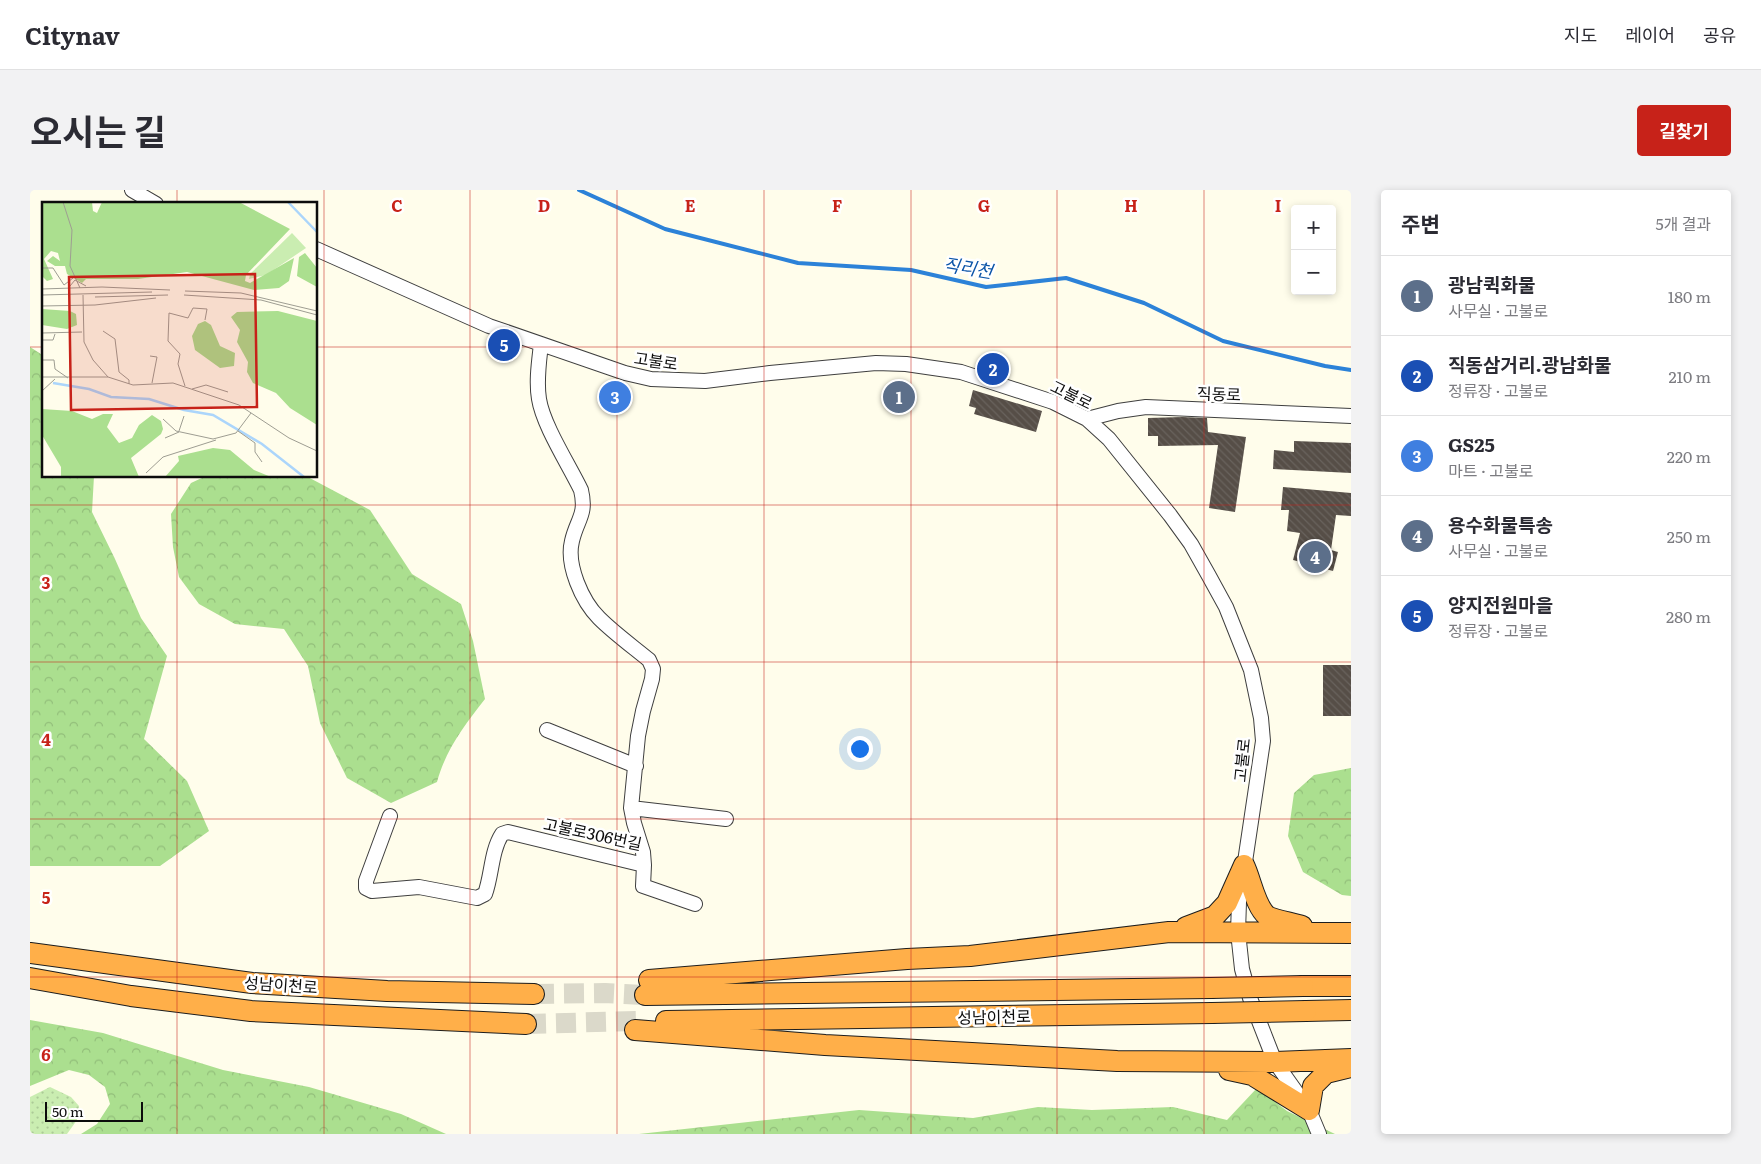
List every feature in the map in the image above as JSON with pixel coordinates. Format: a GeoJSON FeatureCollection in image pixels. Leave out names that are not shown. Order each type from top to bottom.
{"type":"FeatureCollection","features":[{"type":"Feature","properties":{"kind":"highway"},"geometry":{"type":"LineString","coordinates":[[1169,932],[1215,916],[1227,903],[1244,865]]}},
{"type":"Feature","properties":{"kind":"highway"},"geometry":{"type":"LineString","coordinates":[[1244,865],[1257,903],[1268,916],[1326,933]]}},
{"type":"Feature","properties":{"kind":"highway"},"geometry":{"type":"LineString","coordinates":[[1169,932],[1351,933]]}},
{"type":"Feature","properties":{"kind":"highway","name":"성남이천로"},"geometry":{"type":"LineString","coordinates":[[1169,932],[970,956],[907,959],[647,987],[1211,988],[1351,986]]}},
{"type":"Feature","properties":{"kind":"highway","name":"성남이천로"},"geometry":{"type":"LineString","coordinates":[[30,953],[252,983],[387,991],[534,994]]}},
{"type":"Feature","properties":{"kind":"highway","name":"성남이천로"},"geometry":{"type":"LineString","coordinates":[[30,978],[131,996],[251,1011],[526,1024]]}},
{"type":"Feature","properties":{"kind":"highway","name":"성남이천로"},"geometry":{"type":"LineString","coordinates":[[1190,1062],[1117,1061],[826,1045],[635,1026],[1351,1010]]}},
{"type":"Feature","properties":{"kind":"highway"},"geometry":{"type":"LineString","coordinates":[[1190,1062],[1275,1062],[1351,1059]]}},
{"type":"Feature","properties":{"kind":"highway"},"geometry":{"type":"LineString","coordinates":[[1190,1062],[1252,1075],[1309,1110],[1312,1086],[1326,1074],[1351,1067]]}},
{"type":"Feature","properties":{"kind":"street"},"geometry":{"type":"LineString","coordinates":[[132,190],[153,202]]}},
{"type":"Feature","properties":{"kind":"street","name":"고불로"},"geometry":{"type":"LineString","coordinates":[[318,250],[489,326],[625,373],[678,381],[705,381],[876,363],[936,368],[961,372],[1044,399],[1088,419],[1109,439],[1170,515],[1190,544],[1226,607],[1251,670],[1261,718],[1263,742],[1239,902],[1238,932],[1242,970],[1250,998],[1275,1062],[1309,1110],[1319,1134]]}},
{"type":"Feature","properties":{"kind":"street","name":"고불로306번길"},"geometry":{"type":"LineString","coordinates":[[390,816],[366,881],[366,888],[372,891],[419,887],[477,898],[485,894],[488,886],[497,842],[502,834],[508,832],[644,865],[643,852],[631,808],[638,736],[653,669],[649,660],[598,617],[583,595],[574,576],[571,543],[583,512],[584,503],[581,490],[542,414],[537,381],[541,344]]}},
{"type":"Feature","properties":{"kind":"street","name":"직동로"},"geometry":{"type":"LineString","coordinates":[[1088,419],[1118,411],[1146,407],[1351,416]]}},
{"type":"Feature","properties":{"kind":"street"},"geometry":{"type":"LineString","coordinates":[[547,730],[636,766]]}},
{"type":"Feature","properties":{"kind":"street"},"geometry":{"type":"LineString","coordinates":[[631,808],[726,819]]}},
{"type":"Feature","properties":{"kind":"street"},"geometry":{"type":"LineString","coordinates":[[644,865],[643,886],[695,904]]}},
{"type":"Feature","properties":{"kind":"green space"},"geometry":{"type":"Polygon","coordinates":[[[30,347],[42,355],[42,478],[94,478],[92,512],[141,618],[167,656],[144,739],[187,781],[209,831],[160,866],[30,866],[30,347]]]}},
{"type":"Feature","properties":{"kind":"green space"},"geometry":{"type":"Polygon","coordinates":[[[202,478],[310,478],[370,510],[412,574],[461,604],[473,641],[485,699],[463,728],[451,748],[437,782],[391,803],[347,778],[320,723],[308,666],[284,629],[235,624],[199,604],[179,577],[173,547],[171,514],[191,483],[202,478]]]}},
{"type":"Feature","properties":{"kind":"green space"},"geometry":{"type":"Polygon","coordinates":[[[1351,768],[1351,896],[1342,895],[1303,872],[1288,836],[1294,793],[1314,775],[1351,768]]]}},
{"type":"Feature","properties":{"kind":"green space"},"geometry":{"type":"Polygon","coordinates":[[[30,1020],[103,1033],[223,1070],[309,1087],[401,1114],[446,1134],[81,1134],[97,1124],[110,1104],[105,1087],[89,1075],[69,1070],[30,1086],[30,1020]]]}},
{"type":"Feature","properties":{"kind":"green space"},"geometry":{"type":"Polygon","coordinates":[[[50,1087],[71,1097],[79,1106],[77,1120],[67,1134],[30,1134],[30,1097],[50,1087]]]}},
{"type":"Feature","properties":{"kind":"green space"},"geometry":{"type":"Polygon","coordinates":[[[1257,1088],[1287,1111],[1335,1134],[639,1134],[859,1110],[973,1118],[1038,1107],[1092,1110],[1173,1107],[1227,1120],[1257,1088]]]}},
{"type":"Feature","properties":{"kind":"building"},"geometry":{"type":"Polygon","coordinates":[[[973,390],[1042,411],[1036,432],[974,414],[976,408],[969,406],[973,390]]]}},
{"type":"Feature","properties":{"kind":"building"},"geometry":{"type":"Polygon","coordinates":[[[1148,418],[1207,418],[1208,432],[1246,437],[1235,512],[1209,508],[1218,445],[1158,446],[1158,436],[1148,436],[1148,418]]]}},
{"type":"Feature","properties":{"kind":"building"},"geometry":{"type":"Polygon","coordinates":[[[1294,441],[1351,443],[1351,473],[1273,469],[1274,450],[1294,452],[1294,441]]]}},
{"type":"Feature","properties":{"kind":"building"},"geometry":{"type":"Polygon","coordinates":[[[1283,487],[1351,493],[1351,516],[1336,515],[1331,550],[1338,552],[1333,571],[1293,560],[1300,533],[1287,531],[1289,510],[1281,510],[1283,487]]]}},
{"type":"Feature","properties":{"kind":"building"},"geometry":{"type":"Polygon","coordinates":[[[1323,665],[1351,665],[1351,716],[1323,716],[1323,665]]]}},
{"type":"Feature","properties":{"kind":"waterway","name":"직리천"},"geometry":{"type":"LineString","coordinates":[[579,190],[665,229],[798,263],[911,270],[986,287],[1066,278],[1144,303],[1223,341],[1325,366],[1351,370]]}},
{"type":"Feature","properties":{"kind":"tunnel"},"geometry":{"type":"LineString","coordinates":[[534,994],[605,993],[645,995]]}},
{"type":"Feature","properties":{"kind":"tunnel"},"geometry":{"type":"LineString","coordinates":[[526,1024],[636,1021]]}},
{"type":"Feature","properties":{"kind":"place","name":"양지전원마을"},"geometry":{"type":"Point","coordinates":[504,345]}},
{"type":"Feature","properties":{"kind":"place","name":"직동삼거리.광남화물"},"geometry":{"type":"Point","coordinates":[993,369]}},
{"type":"Feature","properties":{"kind":"place","name":"GS25"},"geometry":{"type":"Point","coordinates":[615,397]}},
{"type":"Feature","properties":{"kind":"place","name":"광남퀵화물"},"geometry":{"type":"Point","coordinates":[899,397]}},
{"type":"Feature","properties":{"kind":"place","name":"용수화물특송"},"geometry":{"type":"Point","coordinates":[1315,557]}}]}
